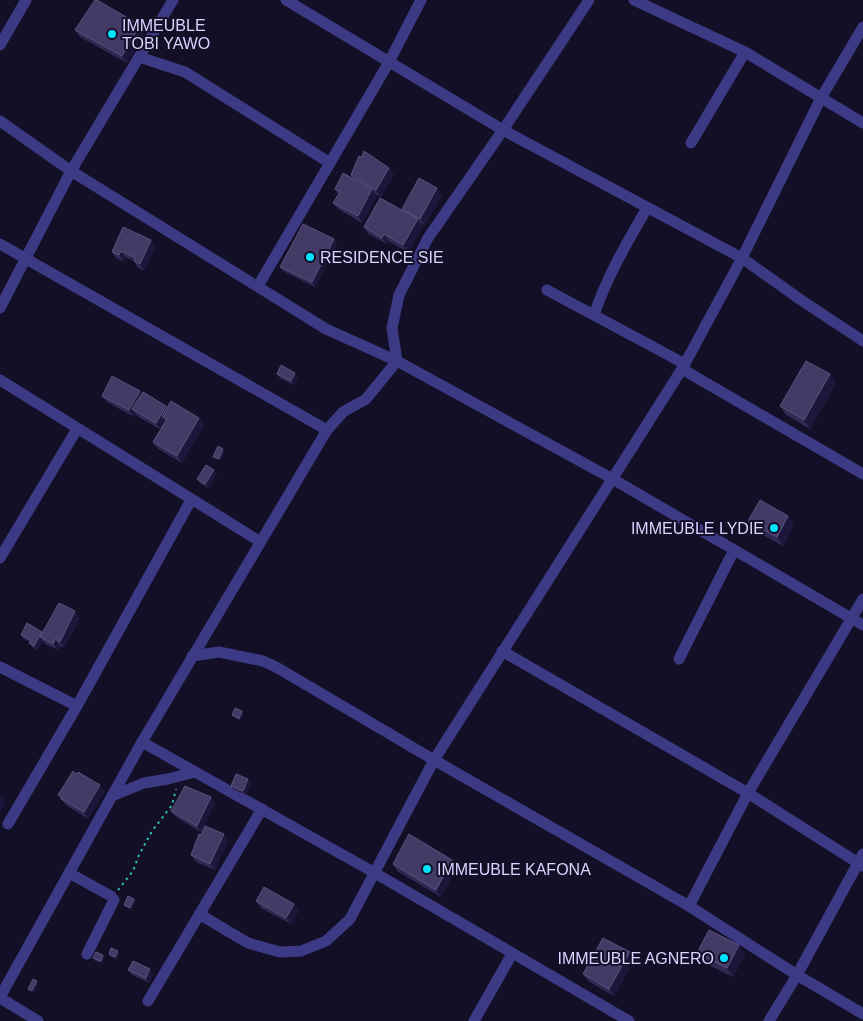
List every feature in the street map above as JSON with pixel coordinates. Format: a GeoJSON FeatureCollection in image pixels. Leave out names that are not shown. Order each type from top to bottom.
{"type":"FeatureCollection","features":[{"type":"Feature","properties":{"kind":"street"},"geometry":{"type":"LineString","coordinates":[[0,45],[26,0]]}},
{"type":"Feature","properties":{"kind":"street"},"geometry":{"type":"LineString","coordinates":[[0,308],[71,171],[173,0]]}},
{"type":"Feature","properties":{"kind":"street"},"geometry":{"type":"LineString","coordinates":[[286,0],[503,130],[742,258],[863,341]]}},
{"type":"Feature","properties":{"kind":"street"},"geometry":{"type":"LineString","coordinates":[[258,286],[389,62],[421,0]]}},
{"type":"Feature","properties":{"kind":"street"},"geometry":{"type":"LineString","coordinates":[[38,1021],[0,998],[142,742],[327,430],[343,412],[366,399],[397,362],[392,328],[399,295],[428,238],[590,0]]}},
{"type":"Feature","properties":{"kind":"street"},"geometry":{"type":"LineString","coordinates":[[634,0],[745,52],[863,123]]}},
{"type":"Feature","properties":{"kind":"street"},"geometry":{"type":"LineString","coordinates":[[199,914],[248,943],[280,952],[301,951],[326,941],[350,919],[434,760],[683,366],[742,258],[821,98],[863,27]]}},
{"type":"Feature","properties":{"kind":"street"},"geometry":{"type":"LineString","coordinates":[[691,143],[745,52]]}},
{"type":"Feature","properties":{"kind":"street"},"geometry":{"type":"LineString","coordinates":[[139,57],[185,72],[330,163]]}},
{"type":"Feature","properties":{"kind":"street"},"geometry":{"type":"LineString","coordinates":[[0,121],[71,171],[326,329],[397,362],[611,478],[863,625]]}},
{"type":"Feature","properties":{"kind":"street"},"geometry":{"type":"LineString","coordinates":[[594,315],[603,287],[612,268],[647,208]]}},
{"type":"Feature","properties":{"kind":"street"},"geometry":{"type":"LineString","coordinates":[[0,244],[327,430]]}},
{"type":"Feature","properties":{"kind":"street"},"geometry":{"type":"LineString","coordinates":[[547,290],[683,366],[863,474]]}},
{"type":"Feature","properties":{"kind":"street"},"geometry":{"type":"LineString","coordinates":[[0,380],[259,542]]}},
{"type":"Feature","properties":{"kind":"street"},"geometry":{"type":"LineString","coordinates":[[0,558],[77,429]]}},
{"type":"Feature","properties":{"kind":"street"},"geometry":{"type":"LineString","coordinates":[[8,824],[77,706],[191,500]]}},
{"type":"Feature","properties":{"kind":"street"},"geometry":{"type":"LineString","coordinates":[[679,660],[734,550]]}},
{"type":"Feature","properties":{"kind":"street"},"geometry":{"type":"LineString","coordinates":[[688,906],[748,793],[863,599]]}},
{"type":"Feature","properties":{"kind":"street"},"geometry":{"type":"LineString","coordinates":[[502,651],[748,793],[861,861],[798,975],[769,1021]]}},
{"type":"Feature","properties":{"kind":"street"},"geometry":{"type":"LineString","coordinates":[[192,656],[219,652],[263,661],[276,667],[688,906],[863,1014]]}},
{"type":"Feature","properties":{"kind":"street"},"geometry":{"type":"LineString","coordinates":[[0,667],[77,706]]}},
{"type":"Feature","properties":{"kind":"street"},"geometry":{"type":"LineString","coordinates":[[142,742],[375,872],[622,1019]]}},
{"type":"Feature","properties":{"kind":"street"},"geometry":{"type":"LineString","coordinates":[[112,796],[144,783],[195,772]]}},
{"type":"Feature","properties":{"kind":"street"},"geometry":{"type":"LineString","coordinates":[[148,1001],[262,809]]}},
{"type":"Feature","properties":{"kind":"street"},"geometry":{"type":"LineString","coordinates":[[69,873],[111,896],[114,900],[86,954]]}},
{"type":"Feature","properties":{"kind":"street"},"geometry":{"type":"LineString","coordinates":[[474,1021],[512,954]]}},
{"type":"Feature","properties":{"kind":"path"},"geometry":{"type":"LineString","coordinates":[[111,896],[122,886],[133,871],[152,831],[172,805],[180,776]]}},
{"type":"Feature","properties":{"kind":"building","name":"IMMEUBLE TOBI YAWO"},"geometry":{"type":"Polygon","coordinates":[[[95,0],[140,25],[122,56],[75,30],[95,0]]]}},
{"type":"Feature","properties":{"kind":"building"},"geometry":{"type":"Polygon","coordinates":[[[364,151],[389,168],[376,190],[351,175],[359,156],[362,157],[364,151]]]}},
{"type":"Feature","properties":{"kind":"building"},"geometry":{"type":"Polygon","coordinates":[[[343,173],[372,189],[358,216],[333,203],[340,192],[335,189],[343,173]]]}},
{"type":"Feature","properties":{"kind":"building"},"geometry":{"type":"Polygon","coordinates":[[[419,178],[437,188],[420,219],[402,209],[419,178]]]}},
{"type":"Feature","properties":{"kind":"building"},"geometry":{"type":"Polygon","coordinates":[[[380,198],[418,219],[403,245],[384,234],[382,238],[364,227],[380,198]]]}},
{"type":"Feature","properties":{"kind":"building","name":"RESIDENCE SIE"},"geometry":{"type":"Polygon","coordinates":[[[303,224],[334,239],[312,282],[280,267],[303,224]]]}},
{"type":"Feature","properties":{"kind":"building"},"geometry":{"type":"Polygon","coordinates":[[[123,227],[151,240],[140,264],[134,261],[136,258],[121,251],[119,255],[112,252],[123,227]]]}},
{"type":"Feature","properties":{"kind":"building"},"geometry":{"type":"Polygon","coordinates":[[[806,361],[830,374],[804,420],[780,406],[806,361]]]}},
{"type":"Feature","properties":{"kind":"building"},"geometry":{"type":"Polygon","coordinates":[[[281,365],[295,373],[291,381],[277,374],[281,365]]]}},
{"type":"Feature","properties":{"kind":"building"},"geometry":{"type":"Polygon","coordinates":[[[112,376],[140,391],[129,410],[102,396],[112,376]]]}},
{"type":"Feature","properties":{"kind":"building"},"geometry":{"type":"Polygon","coordinates":[[[143,392],[166,406],[156,423],[132,409],[143,392]]]}},
{"type":"Feature","properties":{"kind":"building"},"geometry":{"type":"Polygon","coordinates":[[[171,401],[199,418],[177,456],[153,442],[167,419],[162,416],[171,401]]]}},
{"type":"Feature","properties":{"kind":"building"},"geometry":{"type":"Polygon","coordinates":[[[218,446],[223,449],[219,459],[213,457],[218,446]]]}},
{"type":"Feature","properties":{"kind":"building"},"geometry":{"type":"Polygon","coordinates":[[[206,465],[214,470],[205,484],[197,479],[206,465]]]}},
{"type":"Feature","properties":{"kind":"building"},"geometry":{"type":"Polygon","coordinates":[[[760,500],[788,516],[777,537],[748,521],[760,500]]]}},
{"type":"Feature","properties":{"kind":"building"},"geometry":{"type":"Polygon","coordinates":[[[59,603],[75,611],[60,642],[55,639],[53,644],[40,637],[59,603]]]}},
{"type":"Feature","properties":{"kind":"building"},"geometry":{"type":"Polygon","coordinates":[[[27,623],[42,632],[34,646],[29,643],[31,640],[21,635],[27,623]]]}},
{"type":"Feature","properties":{"kind":"building"},"geometry":{"type":"Polygon","coordinates":[[[235,708],[242,711],[239,719],[232,715],[235,708]]]}},
{"type":"Feature","properties":{"kind":"building"},"geometry":{"type":"Polygon","coordinates":[[[73,771],[100,785],[84,812],[61,799],[62,797],[58,795],[73,771]]]}},
{"type":"Feature","properties":{"kind":"building"},"geometry":{"type":"Polygon","coordinates":[[[236,774],[248,779],[243,791],[231,786],[236,774]]]}},
{"type":"Feature","properties":{"kind":"building"},"geometry":{"type":"Polygon","coordinates":[[[185,786],[211,797],[197,826],[171,811],[185,786]]]}},
{"type":"Feature","properties":{"kind":"building"},"geometry":{"type":"Polygon","coordinates":[[[205,826],[224,834],[210,864],[191,855],[199,834],[201,835],[205,826]]]}},
{"type":"Feature","properties":{"kind":"building","name":"IMMEUBLE KAFONA"},"geometry":{"type":"Polygon","coordinates":[[[409,834],[452,860],[436,890],[393,864],[409,834]]]}},
{"type":"Feature","properties":{"kind":"building"},"geometry":{"type":"Polygon","coordinates":[[[264,887],[294,904],[286,918],[256,901],[264,887]]]}},
{"type":"Feature","properties":{"kind":"building"},"geometry":{"type":"Polygon","coordinates":[[[128,896],[134,899],[130,908],[124,905],[128,896]]]}},
{"type":"Feature","properties":{"kind":"building"},"geometry":{"type":"Polygon","coordinates":[[[709,930],[739,945],[727,968],[697,953],[709,930]]]}},
{"type":"Feature","properties":{"kind":"building"},"geometry":{"type":"Polygon","coordinates":[[[603,938],[630,952],[609,989],[583,974],[603,938]]]}},
{"type":"Feature","properties":{"kind":"building"},"geometry":{"type":"Polygon","coordinates":[[[111,948],[118,951],[115,957],[109,954],[111,948]]]}},
{"type":"Feature","properties":{"kind":"building"},"geometry":{"type":"Polygon","coordinates":[[[96,952],[103,955],[101,961],[93,958],[96,952]]]}},
{"type":"Feature","properties":{"kind":"building"},"geometry":{"type":"Polygon","coordinates":[[[133,961],[150,969],[146,978],[128,970],[133,961]]]}},
{"type":"Feature","properties":{"kind":"building"},"geometry":{"type":"Polygon","coordinates":[[[33,979],[37,981],[32,991],[28,989],[33,979]]]}},
{"type":"Feature","properties":{"kind":"place","name":"IMMEUBLE TOBI YAWO"},"geometry":{"type":"Point","coordinates":[112,34]}},
{"type":"Feature","properties":{"kind":"place","name":"RESIDENCE SIE"},"geometry":{"type":"Point","coordinates":[310,257]}},
{"type":"Feature","properties":{"kind":"place","name":"IMMEUBLE LYDIE"},"geometry":{"type":"Point","coordinates":[774,528]}},
{"type":"Feature","properties":{"kind":"place","name":"IMMEUBLE KAFONA"},"geometry":{"type":"Point","coordinates":[427,869]}},
{"type":"Feature","properties":{"kind":"place","name":"IMMEUBLE AGNERO"},"geometry":{"type":"Point","coordinates":[724,958]}}]}
